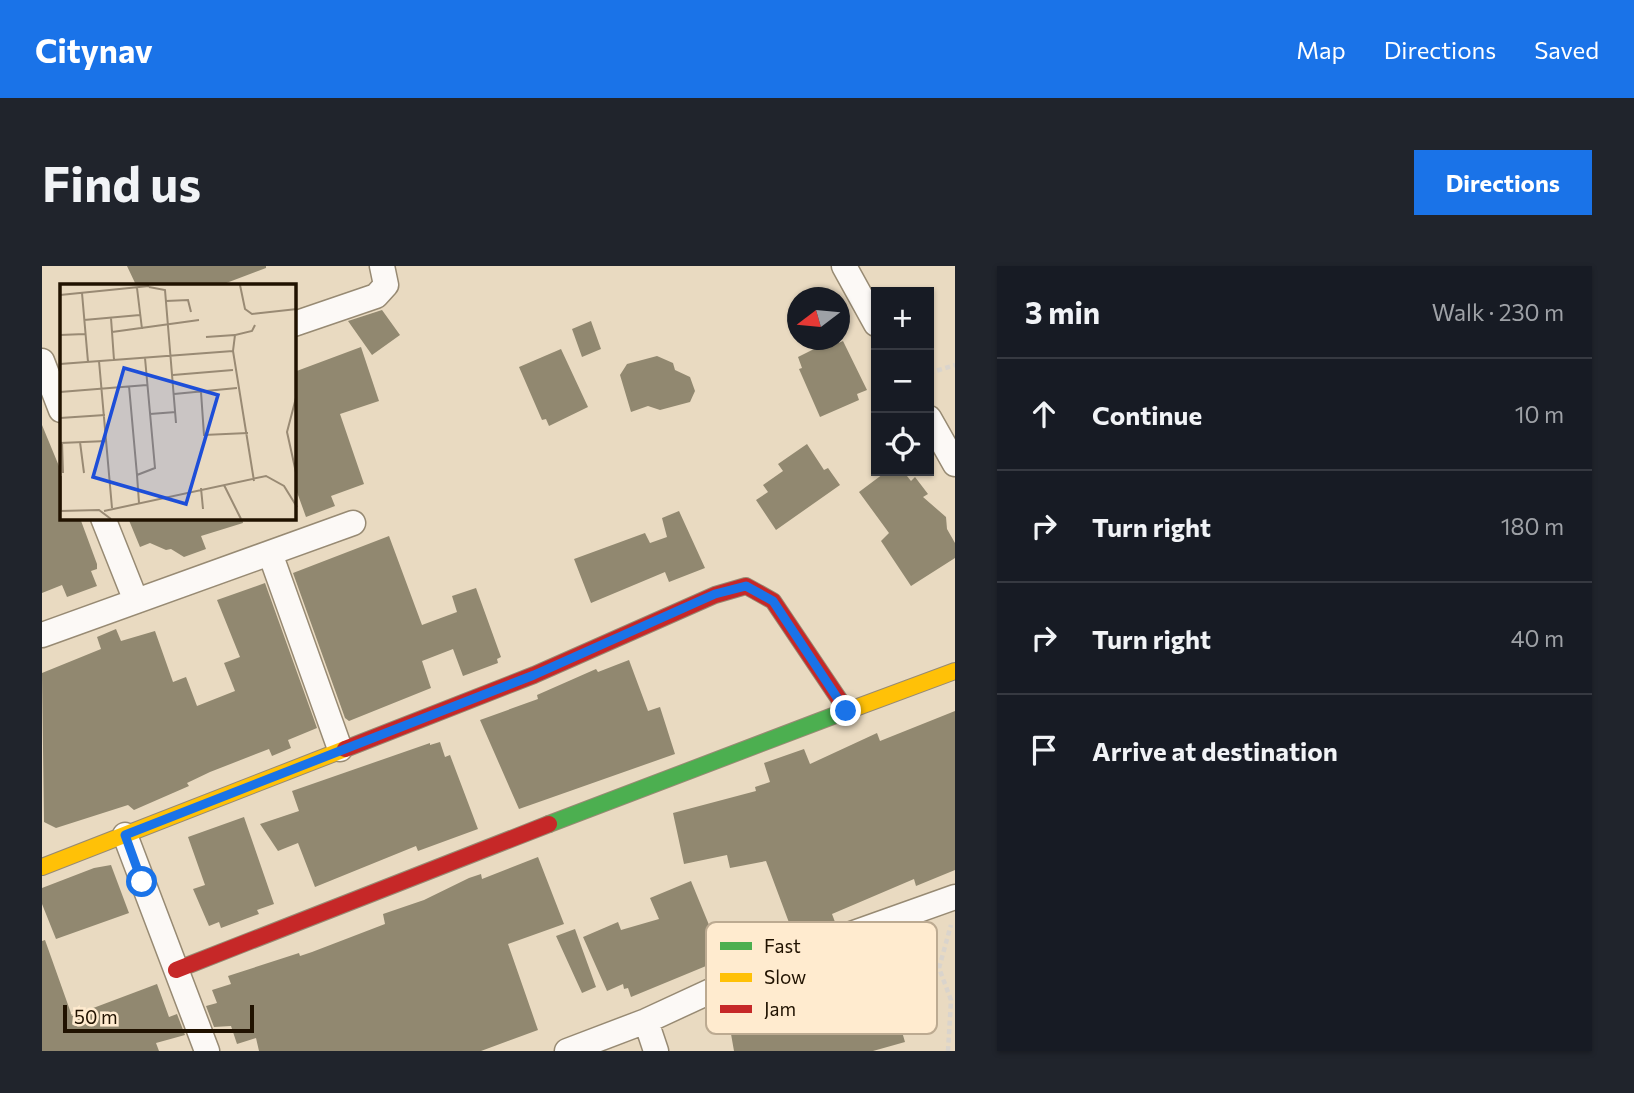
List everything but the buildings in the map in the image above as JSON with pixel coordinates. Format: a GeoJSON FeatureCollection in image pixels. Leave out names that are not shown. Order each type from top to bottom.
{"type":"FeatureCollection","features":[{"type":"Feature","properties":{"kind":"street"},"geometry":{"type":"LineString","coordinates":[[296,323],[376,296],[386,285],[382,266]]}},
{"type":"Feature","properties":{"kind":"street"},"geometry":{"type":"LineString","coordinates":[[844,266],[871,315]]}},
{"type":"Feature","properties":{"kind":"street"},"geometry":{"type":"LineString","coordinates":[[42,361],[60,404]]}},
{"type":"Feature","properties":{"kind":"street"},"geometry":{"type":"LineString","coordinates":[[934,427],[955,464]]}},
{"type":"Feature","properties":{"kind":"street"},"geometry":{"type":"LineString","coordinates":[[104,520],[136,601]]}},
{"type":"Feature","properties":{"kind":"street"},"geometry":{"type":"LineString","coordinates":[[42,635],[353,523]]}},
{"type":"Feature","properties":{"kind":"street"},"geometry":{"type":"LineString","coordinates":[[270,553],[340,749]]}},
{"type":"Feature","properties":{"kind":"street"},"geometry":{"type":"LineString","coordinates":[[42,867],[534,675],[715,594],[746,586],[773,601],[846,711]]}},
{"type":"Feature","properties":{"kind":"street"},"geometry":{"type":"LineString","coordinates":[[176,970],[476,851],[955,671]]}},
{"type":"Feature","properties":{"kind":"street"},"geometry":{"type":"LineString","coordinates":[[125,835],[207,1051]]}},
{"type":"Feature","properties":{"kind":"street"},"geometry":{"type":"LineString","coordinates":[[885,922],[955,897]]}},
{"type":"Feature","properties":{"kind":"street"},"geometry":{"type":"LineString","coordinates":[[568,1051],[646,1021],[706,993]]}},
{"type":"Feature","properties":{"kind":"street"},"geometry":{"type":"LineString","coordinates":[[646,1021],[656,1051]]}},
{"type":"Feature","properties":{"kind":"path"},"geometry":{"type":"LineString","coordinates":[[934,371],[955,365]]}},
{"type":"Feature","properties":{"kind":"path"},"geometry":{"type":"LineString","coordinates":[[948,1051],[951,1000],[939,968],[952,922]]}},
{"type":"Feature","properties":{"kind":"traffic: fast"},"geometry":{"type":"LineString","coordinates":[[549,824],[846,711]]}},
{"type":"Feature","properties":{"kind":"traffic: slow"},"geometry":{"type":"LineString","coordinates":[[847,711],[955,671]]}},
{"type":"Feature","properties":{"kind":"traffic: slow"},"geometry":{"type":"LineString","coordinates":[[42,867],[345,749]]}},
{"type":"Feature","properties":{"kind":"traffic: jam"},"geometry":{"type":"LineString","coordinates":[[345,749],[534,675],[715,595],[746,586],[773,601],[847,711]]}},
{"type":"Feature","properties":{"kind":"traffic: jam"},"geometry":{"type":"LineString","coordinates":[[176,970],[549,824]]}},
{"type":"Feature","properties":{"kind":"route"},"geometry":{"type":"LineString","coordinates":[[142,882],[125,835],[534,675],[715,594],[746,586],[773,601],[846,711]]}}]}
